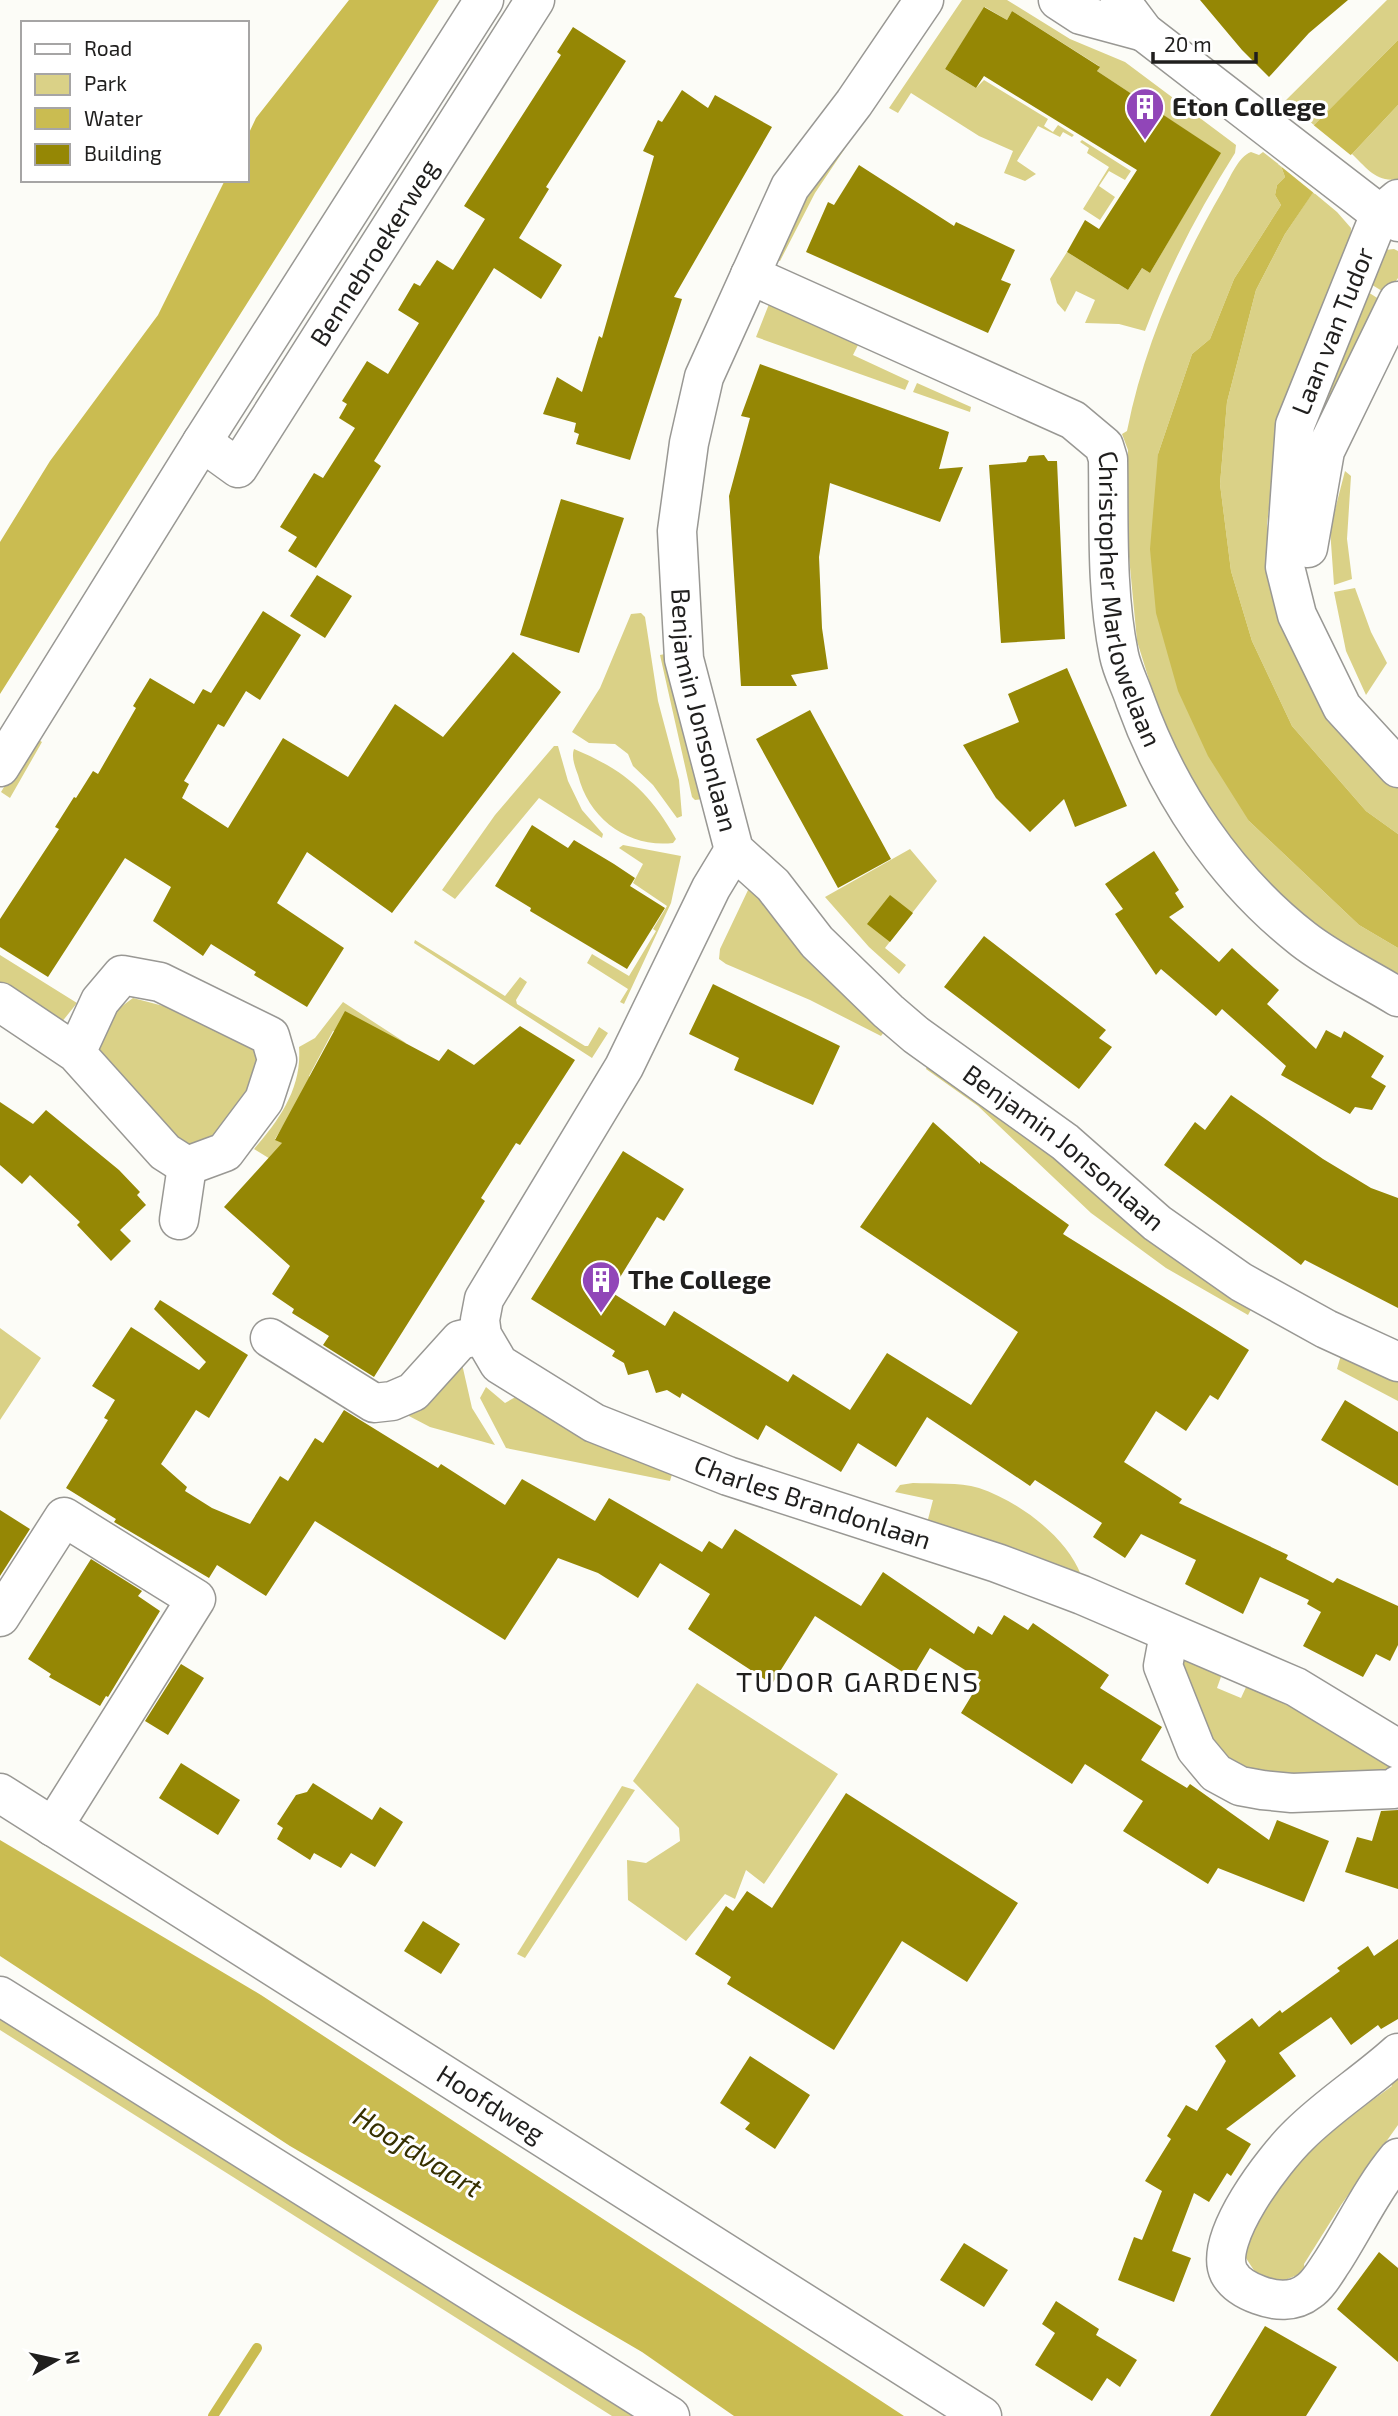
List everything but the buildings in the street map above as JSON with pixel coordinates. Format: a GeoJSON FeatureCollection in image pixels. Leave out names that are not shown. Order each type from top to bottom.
{"type":"FeatureCollection","features":[{"type":"Feature","properties":{"kind":"street","name":"Bennebroekerweg"},"geometry":{"type":"LineString","coordinates":[[0,767],[202,442],[484,0]]}},
{"type":"Feature","properties":{"kind":"street","name":"Bennebroekerweg"},"geometry":{"type":"LineString","coordinates":[[202,442],[238,468],[535,0]]}},
{"type":"Feature","properties":{"kind":"street","name":"Benjamin Jonsonlaan"},"geometry":{"type":"LineString","coordinates":[[924,0],[854,103],[790,187],[704,377],[689,443],[677,531],[684,659],[734,850],[773,885],[817,942],[888,1011],[916,1035],[1065,1142],[1157,1223],[1241,1282],[1326,1329],[1398,1362]]}},
{"type":"Feature","properties":{"kind":"street"},"geometry":{"type":"LineString","coordinates":[[1058,0],[1081,15],[1144,32]]}},
{"type":"Feature","properties":{"kind":"street"},"geometry":{"type":"LineString","coordinates":[[1120,0],[1144,32],[1277,134],[1382,206]]}},
{"type":"Feature","properties":{"kind":"street","name":"Laan van Tudor"},"geometry":{"type":"LineString","coordinates":[[1382,206],[1295,425],[1285,567],[1297,615],[1342,707],[1398,768]]}},
{"type":"Feature","properties":{"kind":"street","name":"Christopher Marlowelaan"},"geometry":{"type":"LineString","coordinates":[[750,275],[1073,420],[1104,446],[1108,459],[1111,580],[1119,656],[1146,731],[1177,791],[1214,848],[1252,894],[1305,940],[1398,997]]}},
{"type":"Feature","properties":{"kind":"street","name":"Laan van Tudor"},"geometry":{"type":"LineString","coordinates":[[1297,615],[1325,451],[1398,301]]}},
{"type":"Feature","properties":{"kind":"street"},"geometry":{"type":"LineString","coordinates":[[270,1338],[374,1403],[392,1401],[413,1392],[460,1340],[482,1335],[480,1320],[484,1299],[492,1282],[606,1100],[643,1032],[710,888],[734,850]]}},
{"type":"Feature","properties":{"kind":"street"},"geometry":{"type":"LineString","coordinates":[[76,1053],[100,1001],[122,975],[160,982],[270,1035],[277,1060],[264,1100],[225,1152],[187,1166]]}},
{"type":"Feature","properties":{"kind":"street"},"geometry":{"type":"LineString","coordinates":[[0,1002],[76,1053],[165,1152],[187,1166]]}},
{"type":"Feature","properties":{"kind":"street"},"geometry":{"type":"LineString","coordinates":[[179,1220],[187,1166]]}},
{"type":"Feature","properties":{"kind":"street","name":"Charles Brandonlaan"},"geometry":{"type":"LineString","coordinates":[[482,1335],[499,1364],[594,1423],[728,1476],[1009,1567],[1082,1595],[1296,1686],[1398,1749]]}},
{"type":"Feature","properties":{"kind":"street"},"geometry":{"type":"LineString","coordinates":[[0,1617],[64,1517],[196,1599],[53,1827]]}},
{"type":"Feature","properties":{"kind":"street"},"geometry":{"type":"LineString","coordinates":[[1169,1634],[1163,1666],[1196,1749],[1216,1773],[1240,1786],[1292,1793],[1394,1789],[1398,1785]]}},
{"type":"Feature","properties":{"kind":"street","name":"Hoofdweg"},"geometry":{"type":"LineString","coordinates":[[0,1793],[982,2416]]}},
{"type":"Feature","properties":{"kind":"street"},"geometry":{"type":"LineString","coordinates":[[0,1996],[670,2416]]}},
{"type":"Feature","properties":{"kind":"street"},"geometry":{"type":"LineString","coordinates":[[1398,2053],[1329,2108],[1278,2158],[1249,2201],[1234,2230],[1226,2256],[1229,2273],[1239,2286],[1273,2300],[1292,2300],[1310,2291],[1328,2269],[1398,2158]]}},
{"type":"Feature","properties":{"kind":"green space"},"geometry":{"type":"Polygon","coordinates":[[[962,0],[1007,0],[1070,39],[1125,62],[1236,145],[1235,153],[1197,217],[1145,331],[1119,324],[1085,323],[1095,300],[1076,291],[1065,312],[1057,303],[1050,279],[1067,252],[1128,290],[1142,268],[1150,273],[1220,153],[1097,71],[1099,66],[1012,11],[1007,20],[985,7],[945,69],[976,88],[984,80],[1048,119],[1044,126],[1053,132],[1058,125],[1074,135],[1072,137],[1063,132],[1060,137],[1038,126],[1017,161],[1036,174],[1025,181],[1004,173],[1013,151],[979,136],[911,93],[898,113],[889,108],[962,0]]]}},
{"type":"Feature","properties":{"kind":"green space"},"geometry":{"type":"Polygon","coordinates":[[[1387,0],[1398,0],[1398,40],[1314,125],[1296,111],[1291,113],[1281,105],[1387,0]]]}},
{"type":"Feature","properties":{"kind":"green space"},"geometry":{"type":"Polygon","coordinates":[[[1398,105],[1398,179],[1390,180],[1372,173],[1352,154],[1398,105]]]}},
{"type":"Feature","properties":{"kind":"green space"},"geometry":{"type":"Polygon","coordinates":[[[852,131],[854,135],[815,193],[780,261],[773,260],[777,236],[852,131]]]}},
{"type":"Feature","properties":{"kind":"green space"},"geometry":{"type":"Polygon","coordinates":[[[1082,140],[1131,171],[1125,180],[1109,171],[1099,186],[1115,197],[1100,220],[1083,209],[1109,167],[1087,153],[1089,148],[1080,142],[1082,140]]]}},
{"type":"Feature","properties":{"kind":"green space"},"geometry":{"type":"Polygon","coordinates":[[[1251,152],[1259,155],[1263,152],[1281,166],[1285,177],[1277,185],[1275,195],[1281,205],[1234,279],[1210,339],[1192,354],[1158,454],[1249,821],[1359,925],[1398,948],[1398,987],[1300,924],[1226,843],[1168,741],[1137,641],[1128,546],[1128,450],[1122,434],[1127,431],[1153,337],[1178,277],[1235,168],[1242,158],[1251,152]]]}},
{"type":"Feature","properties":{"kind":"green space"},"geometry":{"type":"Polygon","coordinates":[[[1313,192],[1351,228],[1350,259],[1278,439],[1267,524],[1278,606],[1380,772],[1398,788],[1398,834],[1366,811],[1292,726],[1252,641],[1231,571],[1220,484],[1227,402],[1256,290],[1285,234],[1313,192]]]}},
{"type":"Feature","properties":{"kind":"green space"},"geometry":{"type":"Polygon","coordinates":[[[1385,250],[1398,251],[1398,278],[1387,294],[1364,280],[1385,250]]]}},
{"type":"Feature","properties":{"kind":"green space"},"geometry":{"type":"Polygon","coordinates":[[[1360,287],[1382,301],[1292,569],[1295,457],[1360,287]]]}},
{"type":"Feature","properties":{"kind":"green space"},"geometry":{"type":"Polygon","coordinates":[[[771,299],[859,343],[853,355],[909,381],[905,390],[756,337],[771,299]]]}},
{"type":"Feature","properties":{"kind":"green space"},"geometry":{"type":"Polygon","coordinates":[[[917,383],[971,407],[970,412],[913,392],[917,383]]]}},
{"type":"Feature","properties":{"kind":"green space"},"geometry":{"type":"Polygon","coordinates":[[[1345,471],[1351,476],[1347,539],[1352,579],[1334,585],[1330,529],[1345,471]]]}},
{"type":"Feature","properties":{"kind":"green space"},"geometry":{"type":"Polygon","coordinates":[[[1355,588],[1371,632],[1387,663],[1366,695],[1346,651],[1334,592],[1355,588]]]}},
{"type":"Feature","properties":{"kind":"green space"},"geometry":{"type":"Polygon","coordinates":[[[641,613],[645,617],[658,701],[679,780],[682,816],[677,818],[653,785],[633,766],[628,754],[615,744],[589,743],[572,732],[600,688],[631,614],[641,613]]]}},
{"type":"Feature","properties":{"kind":"green space"},"geometry":{"type":"Polygon","coordinates":[[[670,653],[703,799],[695,800],[692,797],[660,655],[670,653]]]}},
{"type":"Feature","properties":{"kind":"green space"},"geometry":{"type":"Polygon","coordinates":[[[34,737],[42,742],[10,798],[1,792],[34,737]]]}},
{"type":"Feature","properties":{"kind":"green space"},"geometry":{"type":"Polygon","coordinates":[[[554,746],[558,746],[568,781],[582,810],[603,834],[602,838],[539,798],[455,899],[442,890],[495,815],[554,746]]]}},
{"type":"Feature","properties":{"kind":"green space"},"geometry":{"type":"Polygon","coordinates":[[[574,749],[607,765],[634,784],[666,822],[676,839],[673,843],[641,841],[626,835],[601,817],[583,791],[574,762],[574,749]]]}},
{"type":"Feature","properties":{"kind":"green space"},"geometry":{"type":"Polygon","coordinates":[[[623,845],[681,856],[671,903],[624,1004],[620,1002],[628,989],[587,963],[592,954],[629,976],[656,931],[653,929],[667,906],[633,883],[643,864],[619,848],[623,845]]]}},
{"type":"Feature","properties":{"kind":"green space"},"geometry":{"type":"Polygon","coordinates":[[[910,849],[937,881],[885,948],[906,965],[899,974],[869,947],[825,897],[910,849]]]}},
{"type":"Feature","properties":{"kind":"green space"},"geometry":{"type":"Polygon","coordinates":[[[749,888],[760,892],[887,1028],[881,1036],[719,959],[720,949],[749,888]]]}},
{"type":"Feature","properties":{"kind":"green space"},"geometry":{"type":"Polygon","coordinates":[[[415,940],[505,996],[520,977],[527,982],[516,1000],[517,1004],[585,1046],[588,1046],[599,1027],[608,1033],[592,1058],[414,943],[415,940]]]}},
{"type":"Feature","properties":{"kind":"green space"},"geometry":{"type":"Polygon","coordinates":[[[0,955],[77,1003],[61,1023],[0,987],[0,955]]]}},
{"type":"Feature","properties":{"kind":"green space"},"geometry":{"type":"Polygon","coordinates":[[[133,998],[171,1008],[262,1052],[249,1090],[208,1146],[181,1144],[97,1061],[101,1032],[117,1010],[133,998]]]}},
{"type":"Feature","properties":{"kind":"green space"},"geometry":{"type":"Polygon","coordinates":[[[343,1002],[406,1043],[333,1031],[309,1076],[312,1079],[275,1139],[295,1150],[348,1207],[254,1149],[280,1114],[293,1089],[299,1062],[299,1047],[315,1038],[343,1002]]]}},
{"type":"Feature","properties":{"kind":"green space"},"geometry":{"type":"Polygon","coordinates":[[[931,1057],[1253,1306],[1248,1315],[1166,1268],[1091,1213],[978,1106],[926,1069],[931,1057]]]}},
{"type":"Feature","properties":{"kind":"green space"},"geometry":{"type":"Polygon","coordinates":[[[0,1328],[41,1358],[0,1420],[0,1328]]]}},
{"type":"Feature","properties":{"kind":"green space"},"geometry":{"type":"Polygon","coordinates":[[[1343,1348],[1398,1374],[1398,1401],[1337,1369],[1343,1348]]]}},
{"type":"Feature","properties":{"kind":"green space"},"geometry":{"type":"Polygon","coordinates":[[[462,1364],[472,1408],[495,1445],[430,1427],[407,1415],[462,1364]]]}},
{"type":"Feature","properties":{"kind":"green space"},"geometry":{"type":"Polygon","coordinates":[[[486,1387],[505,1403],[519,1395],[673,1471],[670,1481],[506,1448],[480,1398],[486,1387]]]}},
{"type":"Feature","properties":{"kind":"green space"},"geometry":{"type":"Polygon","coordinates":[[[913,1483],[971,1486],[1009,1502],[1052,1534],[1074,1561],[1081,1575],[927,1523],[933,1500],[895,1492],[900,1485],[913,1483]]]}},
{"type":"Feature","properties":{"kind":"green space"},"geometry":{"type":"Polygon","coordinates":[[[1181,1655],[1222,1674],[1217,1688],[1241,1698],[1247,1685],[1313,1718],[1394,1765],[1393,1774],[1272,1781],[1217,1759],[1179,1674],[1181,1655]]]}},
{"type":"Feature","properties":{"kind":"green space"},"geometry":{"type":"Polygon","coordinates":[[[697,1683],[838,1774],[764,1884],[746,1870],[735,1899],[725,1894],[686,1941],[628,1900],[627,1860],[646,1863],[680,1841],[679,1828],[633,1781],[697,1683]]]}},
{"type":"Feature","properties":{"kind":"green space"},"geometry":{"type":"Polygon","coordinates":[[[622,1786],[635,1790],[525,1958],[517,1954],[622,1786]]]}},
{"type":"Feature","properties":{"kind":"green space"},"geometry":{"type":"Polygon","coordinates":[[[0,2012],[636,2416],[612,2416],[0,2030],[0,2012]]]}},
{"type":"Feature","properties":{"kind":"green space"},"geometry":{"type":"Polygon","coordinates":[[[1398,2073],[1398,2125],[1341,2205],[1304,2264],[1305,2272],[1280,2282],[1257,2275],[1244,2255],[1256,2226],[1286,2179],[1323,2140],[1392,2086],[1389,2080],[1398,2073]]]}},
{"type":"Feature","properties":{"kind":"water"},"geometry":{"type":"Polygon","coordinates":[[[349,0],[439,0],[0,694],[0,542],[50,461],[158,315],[224,182],[248,182],[248,135],[256,118],[349,0]]]}},
{"type":"Feature","properties":{"kind":"water"},"geometry":{"type":"Polygon","coordinates":[[[1398,40],[1398,105],[1352,154],[1329,169],[1285,234],[1256,290],[1227,402],[1220,484],[1231,571],[1252,641],[1292,726],[1366,811],[1398,834],[1398,948],[1359,925],[1249,821],[1208,756],[1178,691],[1156,613],[1150,549],[1158,454],[1192,354],[1210,339],[1234,279],[1281,205],[1275,195],[1277,185],[1285,177],[1281,166],[1314,125],[1398,40]]]}},
{"type":"Feature","properties":{"kind":"water","name":"Hoofdvaart"},"geometry":{"type":"Polygon","coordinates":[[[0,1840],[261,1995],[904,2416],[734,2416],[642,2352],[290,2146],[0,1956],[0,1840]]]}},
{"type":"Feature","properties":{"kind":"pier"},"geometry":{"type":"Polygon","coordinates":[[[1311,123],[1353,157],[1331,172],[1315,194],[1278,164],[1311,123]]]}},
{"type":"Feature","properties":{"kind":"waterway"},"geometry":{"type":"LineString","coordinates":[[213,2416],[257,2348]]}},
{"type":"Feature","properties":{"kind":"place","name":"Eton College"},"geometry":{"type":"Point","coordinates":[1145,141]}},
{"type":"Feature","properties":{"kind":"place","name":"The College"},"geometry":{"type":"Point","coordinates":[601,1314]}},
{"type":"Feature","properties":{"kind":"district","name":"TUDOR GARDENS"},"geometry":{"type":"Point","coordinates":[858,1682]}}]}
